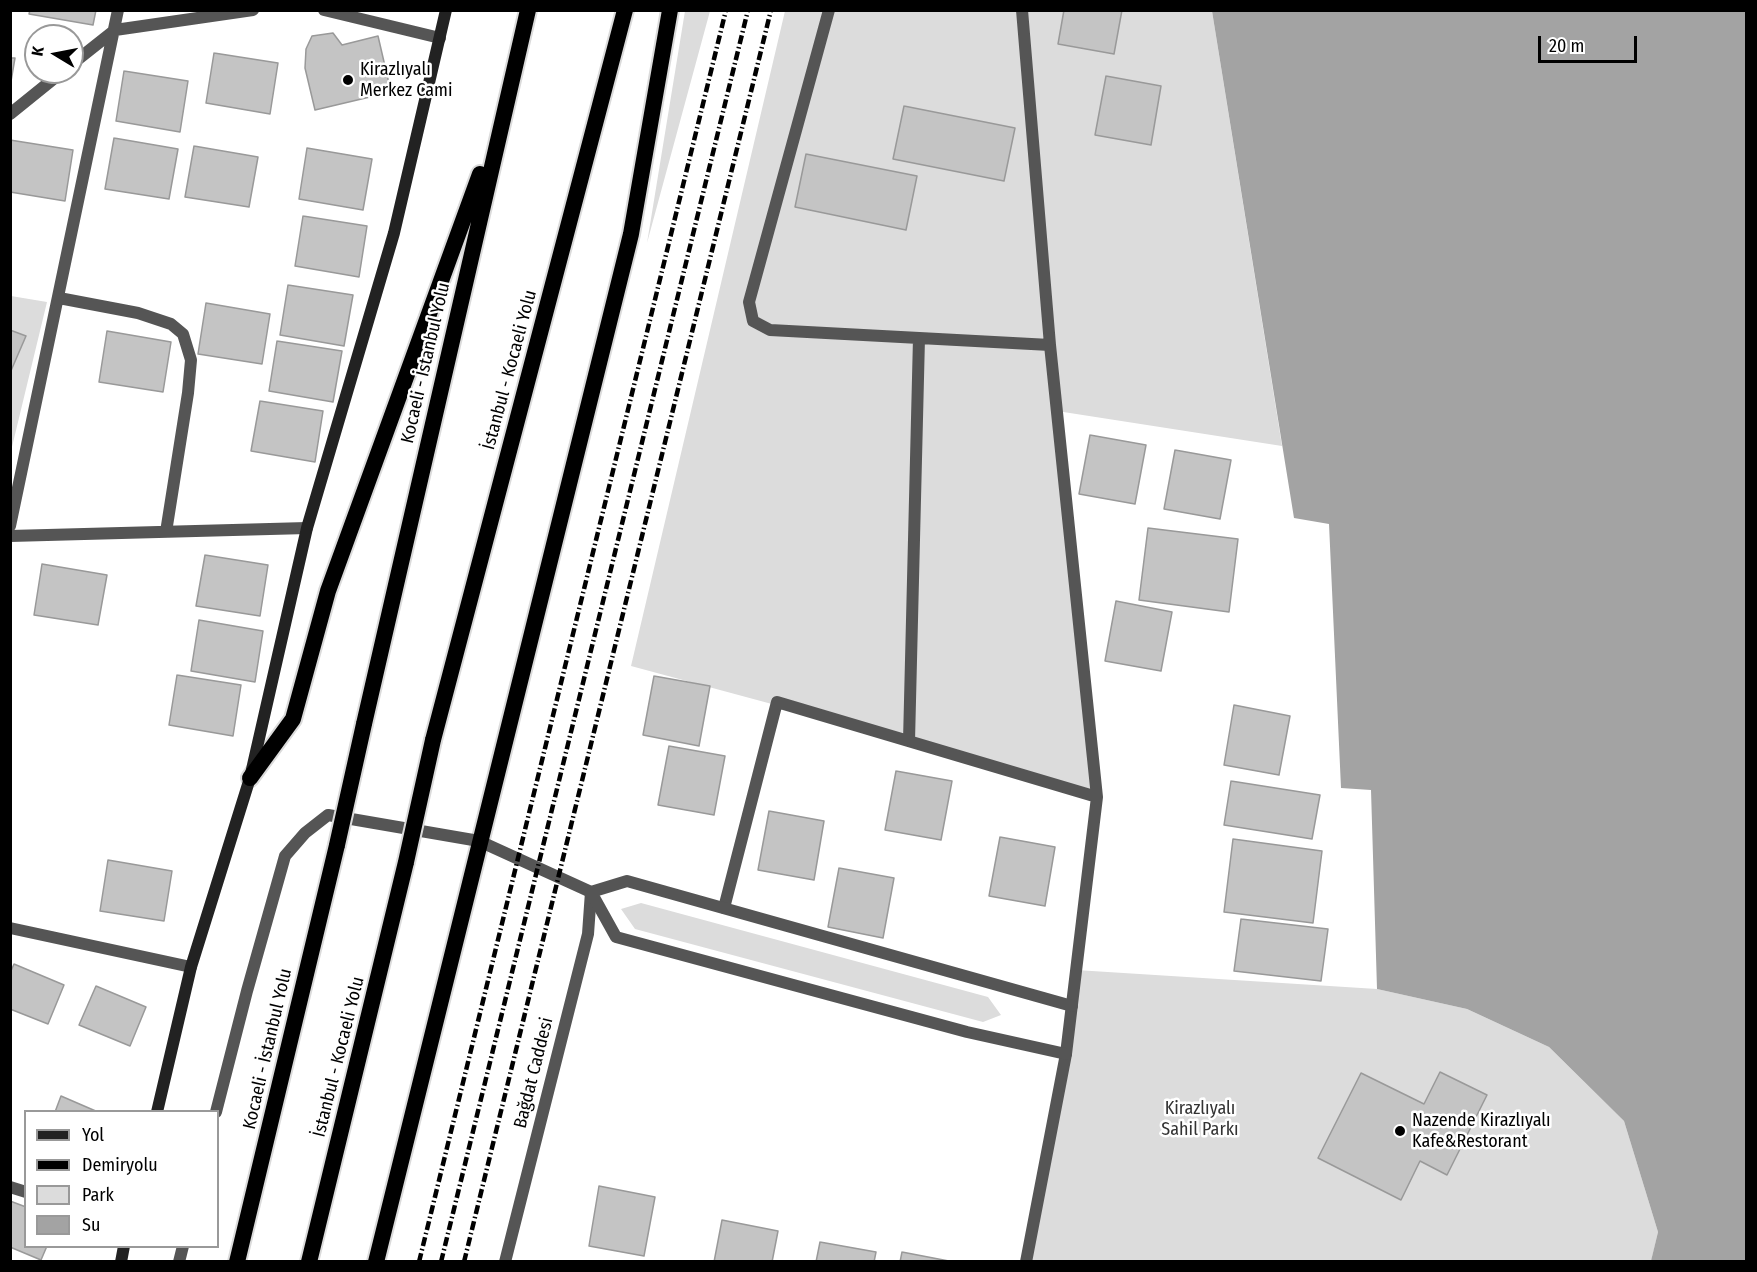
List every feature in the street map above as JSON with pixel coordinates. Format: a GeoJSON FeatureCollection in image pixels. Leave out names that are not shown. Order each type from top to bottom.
{"type":"FeatureCollection","features":[{"type":"Feature","properties":{"kind":"highway","name":"Kocaeli - İstanbul Yolu"},"geometry":{"type":"LineString","coordinates":[[237,1262],[337,845],[528,10]]}},
{"type":"Feature","properties":{"kind":"highway","name":"İstanbul - Kocaeli Yolu"},"geometry":{"type":"LineString","coordinates":[[309,1262],[406,862],[433,740],[625,10]]}},
{"type":"Feature","properties":{"kind":"highway"},"geometry":{"type":"LineString","coordinates":[[376,1262],[631,234],[670,10]]}},
{"type":"Feature","properties":{"kind":"highway"},"geometry":{"type":"LineString","coordinates":[[250,778],[293,718],[328,591],[504,108]]}},
{"type":"Feature","properties":{"kind":"main road"},"geometry":{"type":"LineString","coordinates":[[156,1110],[191,967],[250,778],[307,528],[394,233],[446,10]]}},
{"type":"Feature","properties":{"kind":"street"},"geometry":{"type":"LineString","coordinates":[[10,526],[118,10]]}},
{"type":"Feature","properties":{"kind":"street"},"geometry":{"type":"LineString","coordinates":[[84,55],[115,30],[253,10]]}},
{"type":"Feature","properties":{"kind":"street"},"geometry":{"type":"LineString","coordinates":[[324,10],[440,38]]}},
{"type":"Feature","properties":{"kind":"street"},"geometry":{"type":"LineString","coordinates":[[829,10],[749,302],[753,321],[770,330],[1050,345]]}},
{"type":"Feature","properties":{"kind":"street"},"geometry":{"type":"LineString","coordinates":[[1022,10],[1050,345],[1097,797],[1066,1054],[1026,1262]]}},
{"type":"Feature","properties":{"kind":"street"},"geometry":{"type":"LineString","coordinates":[[10,114],[47,84]]}},
{"type":"Feature","properties":{"kind":"street"},"geometry":{"type":"LineString","coordinates":[[59,298],[138,313],[171,324],[183,334],[190,360],[188,393],[166,532]]}},
{"type":"Feature","properties":{"kind":"street"},"geometry":{"type":"LineString","coordinates":[[909,741],[919,338]]}},
{"type":"Feature","properties":{"kind":"street"},"geometry":{"type":"LineString","coordinates":[[10,536],[307,528]]}},
{"type":"Feature","properties":{"kind":"street"},"geometry":{"type":"LineString","coordinates":[[724,908],[777,702],[1097,797]]}},
{"type":"Feature","properties":{"kind":"street"},"geometry":{"type":"LineString","coordinates":[[217,1110],[285,856],[304,833],[328,815],[479,842],[591,892],[616,937],[967,1032],[1066,1054]]}},
{"type":"Feature","properties":{"kind":"street"},"geometry":{"type":"LineString","coordinates":[[591,892],[627,881],[1072,1005]]}},
{"type":"Feature","properties":{"kind":"street","name":"Bağdat Caddesi"},"geometry":{"type":"LineString","coordinates":[[505,1262],[588,934],[591,892]]}},
{"type":"Feature","properties":{"kind":"street"},"geometry":{"type":"LineString","coordinates":[[10,928],[191,967]]}},
{"type":"Feature","properties":{"kind":"green space"},"geometry":{"type":"Polygon","coordinates":[[[685,11],[710,11],[647,243],[685,11]]]}},
{"type":"Feature","properties":{"kind":"green space"},"geometry":{"type":"Polygon","coordinates":[[[785,11],[1212,11],[1282,446],[1057,411],[1097,797],[909,741],[631,666],[785,11]]]}},
{"type":"Feature","properties":{"kind":"green space"},"geometry":{"type":"Polygon","coordinates":[[[11,296],[47,302],[11,451],[11,296]]]}},
{"type":"Feature","properties":{"kind":"green space"},"geometry":{"type":"Polygon","coordinates":[[[641,903],[988,997],[1001,1015],[983,1022],[635,929],[621,909],[641,903]]]}},
{"type":"Feature","properties":{"kind":"green space","name":"Kirazlıyalı Sahil Parkı"},"geometry":{"type":"Polygon","coordinates":[[[1076,970],[1377,989],[1467,1009],[1549,1047],[1624,1121],[1658,1232],[1651,1262],[1026,1262],[1076,970]]]}},
{"type":"Feature","properties":{"kind":"water"},"geometry":{"type":"Polygon","coordinates":[[[1212,11],[1746,11],[1746,1261],[1651,1261],[1658,1232],[1624,1121],[1549,1047],[1467,1009],[1377,989],[1371,790],[1341,788],[1329,524],[1294,518],[1212,11]]]}},
{"type":"Feature","properties":{"kind":"building"},"geometry":{"type":"Polygon","coordinates":[[[30,10],[96,10],[93,25],[29,14],[30,10]]]}},
{"type":"Feature","properties":{"kind":"building"},"geometry":{"type":"Polygon","coordinates":[[[1064,10],[1122,10],[1114,54],[1058,44],[1064,10]]]}},
{"type":"Feature","properties":{"kind":"building","name":"Kirazlıyalı Merkez Cami"},"geometry":{"type":"Polygon","coordinates":[[[333,33],[342,45],[378,36],[391,92],[315,110],[305,68],[306,49],[312,36],[333,33]]]}},
{"type":"Feature","properties":{"kind":"building"},"geometry":{"type":"Polygon","coordinates":[[[214,53],[278,63],[270,114],[206,103],[214,53]]]}},
{"type":"Feature","properties":{"kind":"building"},"geometry":{"type":"Polygon","coordinates":[[[10,58],[15,58],[10,87],[10,58]]]}},
{"type":"Feature","properties":{"kind":"building"},"geometry":{"type":"Polygon","coordinates":[[[124,71],[188,81],[180,132],[116,121],[124,71]]]}},
{"type":"Feature","properties":{"kind":"building"},"geometry":{"type":"Polygon","coordinates":[[[1106,76],[1161,86],[1151,145],[1095,135],[1106,76]]]}},
{"type":"Feature","properties":{"kind":"building"},"geometry":{"type":"Polygon","coordinates":[[[904,106],[1015,128],[1004,181],[893,159],[904,106]]]}},
{"type":"Feature","properties":{"kind":"building"},"geometry":{"type":"Polygon","coordinates":[[[114,138],[178,149],[169,199],[105,189],[114,138]]]}},
{"type":"Feature","properties":{"kind":"building"},"geometry":{"type":"Polygon","coordinates":[[[10,140],[73,150],[65,201],[10,192],[10,140]]]}},
{"type":"Feature","properties":{"kind":"building"},"geometry":{"type":"Polygon","coordinates":[[[194,146],[258,157],[249,207],[185,197],[194,146]]]}},
{"type":"Feature","properties":{"kind":"building"},"geometry":{"type":"Polygon","coordinates":[[[307,148],[372,159],[363,210],[299,199],[307,148]]]}},
{"type":"Feature","properties":{"kind":"building"},"geometry":{"type":"Polygon","coordinates":[[[806,154],[917,176],[906,230],[795,207],[806,154]]]}},
{"type":"Feature","properties":{"kind":"building"},"geometry":{"type":"Polygon","coordinates":[[[303,216],[367,226],[359,277],[295,266],[303,216]]]}},
{"type":"Feature","properties":{"kind":"building"},"geometry":{"type":"Polygon","coordinates":[[[288,285],[353,295],[344,346],[280,335],[288,285]]]}},
{"type":"Feature","properties":{"kind":"building"},"geometry":{"type":"Polygon","coordinates":[[[206,303],[270,314],[262,364],[198,354],[206,303]]]}},
{"type":"Feature","properties":{"kind":"building"},"geometry":{"type":"Polygon","coordinates":[[[10,330],[26,336],[10,373],[10,330]]]}},
{"type":"Feature","properties":{"kind":"building"},"geometry":{"type":"Polygon","coordinates":[[[107,331],[171,342],[163,392],[99,382],[107,331]]]}},
{"type":"Feature","properties":{"kind":"building"},"geometry":{"type":"Polygon","coordinates":[[[277,341],[342,351],[333,402],[269,391],[277,341]]]}},
{"type":"Feature","properties":{"kind":"building"},"geometry":{"type":"Polygon","coordinates":[[[260,401],[323,411],[315,462],[251,451],[260,401]]]}},
{"type":"Feature","properties":{"kind":"building"},"geometry":{"type":"Polygon","coordinates":[[[1090,435],[1146,445],[1135,504],[1079,494],[1090,435]]]}},
{"type":"Feature","properties":{"kind":"building"},"geometry":{"type":"Polygon","coordinates":[[[1175,450],[1231,460],[1220,519],[1164,509],[1175,450]]]}},
{"type":"Feature","properties":{"kind":"building"},"geometry":{"type":"Polygon","coordinates":[[[1148,528],[1238,539],[1229,612],[1139,600],[1148,528]]]}},
{"type":"Feature","properties":{"kind":"building"},"geometry":{"type":"Polygon","coordinates":[[[205,555],[268,565],[260,616],[196,606],[205,555]]]}},
{"type":"Feature","properties":{"kind":"building"},"geometry":{"type":"Polygon","coordinates":[[[42,564],[107,575],[98,625],[34,615],[42,564]]]}},
{"type":"Feature","properties":{"kind":"building"},"geometry":{"type":"Polygon","coordinates":[[[1116,601],[1172,612],[1161,671],[1105,661],[1116,601]]]}},
{"type":"Feature","properties":{"kind":"building"},"geometry":{"type":"Polygon","coordinates":[[[199,620],[263,631],[255,682],[191,671],[199,620]]]}},
{"type":"Feature","properties":{"kind":"building"},"geometry":{"type":"Polygon","coordinates":[[[177,675],[241,685],[233,736],[169,725],[177,675]]]}},
{"type":"Feature","properties":{"kind":"building"},"geometry":{"type":"Polygon","coordinates":[[[654,676],[710,686],[699,746],[643,735],[654,676]]]}},
{"type":"Feature","properties":{"kind":"building"},"geometry":{"type":"Polygon","coordinates":[[[1234,705],[1290,716],[1279,775],[1224,765],[1234,705]]]}},
{"type":"Feature","properties":{"kind":"building"},"geometry":{"type":"Polygon","coordinates":[[[669,746],[725,756],[714,815],[658,805],[669,746]]]}},
{"type":"Feature","properties":{"kind":"building"},"geometry":{"type":"Polygon","coordinates":[[[896,771],[952,781],[941,840],[885,830],[896,771]]]}},
{"type":"Feature","properties":{"kind":"building"},"geometry":{"type":"Polygon","coordinates":[[[1231,781],[1320,795],[1312,839],[1224,825],[1231,781]]]}},
{"type":"Feature","properties":{"kind":"building"},"geometry":{"type":"Polygon","coordinates":[[[769,811],[824,821],[814,880],[758,870],[769,811]]]}},
{"type":"Feature","properties":{"kind":"building"},"geometry":{"type":"Polygon","coordinates":[[[1000,837],[1055,847],[1045,906],[989,896],[1000,837]]]}},
{"type":"Feature","properties":{"kind":"building"},"geometry":{"type":"Polygon","coordinates":[[[1233,839],[1322,851],[1313,923],[1224,912],[1233,839]]]}},
{"type":"Feature","properties":{"kind":"building"},"geometry":{"type":"Polygon","coordinates":[[[108,860],[172,871],[164,921],[100,911],[108,860]]]}},
{"type":"Feature","properties":{"kind":"building"},"geometry":{"type":"Polygon","coordinates":[[[839,868],[894,878],[883,938],[828,927],[839,868]]]}},
{"type":"Feature","properties":{"kind":"building"},"geometry":{"type":"Polygon","coordinates":[[[1241,919],[1328,929],[1321,981],[1234,971],[1241,919]]]}},
{"type":"Feature","properties":{"kind":"building"},"geometry":{"type":"Polygon","coordinates":[[[14,964],[64,985],[48,1024],[10,1009],[10,973],[14,964]]]}},
{"type":"Feature","properties":{"kind":"building"},"geometry":{"type":"Polygon","coordinates":[[[96,986],[146,1007],[130,1046],[79,1025],[96,986]]]}},
{"type":"Feature","properties":{"kind":"building","name":"Nazende Kirazlıyalı Kafe&Restorant"},"geometry":{"type":"Polygon","coordinates":[[[1440,1072],[1487,1095],[1447,1175],[1420,1161],[1401,1200],[1318,1158],[1361,1073],[1424,1104],[1440,1072]]]}},
{"type":"Feature","properties":{"kind":"building"},"geometry":{"type":"Polygon","coordinates":[[[61,1096],[93,1110],[56,1110],[61,1096]]]}},
{"type":"Feature","properties":{"kind":"building"},"geometry":{"type":"Polygon","coordinates":[[[599,1186],[655,1197],[644,1256],[589,1246],[599,1186]]]}},
{"type":"Feature","properties":{"kind":"building"},"geometry":{"type":"Polygon","coordinates":[[[10,1201],[24,1206],[24,1248],[46,1248],[41,1260],[10,1247],[10,1201]]]}},
{"type":"Feature","properties":{"kind":"building"},"geometry":{"type":"Polygon","coordinates":[[[722,1220],[778,1231],[772,1262],[714,1262],[722,1220]]]}},
{"type":"Feature","properties":{"kind":"building"},"geometry":{"type":"Polygon","coordinates":[[[820,1242],[876,1252],[874,1262],[816,1262],[820,1242]]]}},
{"type":"Feature","properties":{"kind":"building"},"geometry":{"type":"Polygon","coordinates":[[[902,1252],[954,1262],[900,1262],[902,1252]]]}},
{"type":"Feature","properties":{"kind":"railway"},"geometry":{"type":"LineString","coordinates":[[419,1262],[726,10]]}},
{"type":"Feature","properties":{"kind":"railway"},"geometry":{"type":"LineString","coordinates":[[441,1262],[748,10]]}},
{"type":"Feature","properties":{"kind":"railway"},"geometry":{"type":"LineString","coordinates":[[464,1262],[771,10]]}},
{"type":"Feature","properties":{"kind":"place","name":"Kirazlıyalı Merkez Cami"},"geometry":{"type":"Point","coordinates":[348,80]}},
{"type":"Feature","properties":{"kind":"place","name":"Nazende Kirazlıyalı Kafe&Restorant"},"geometry":{"type":"Point","coordinates":[1400,1131]}}]}
